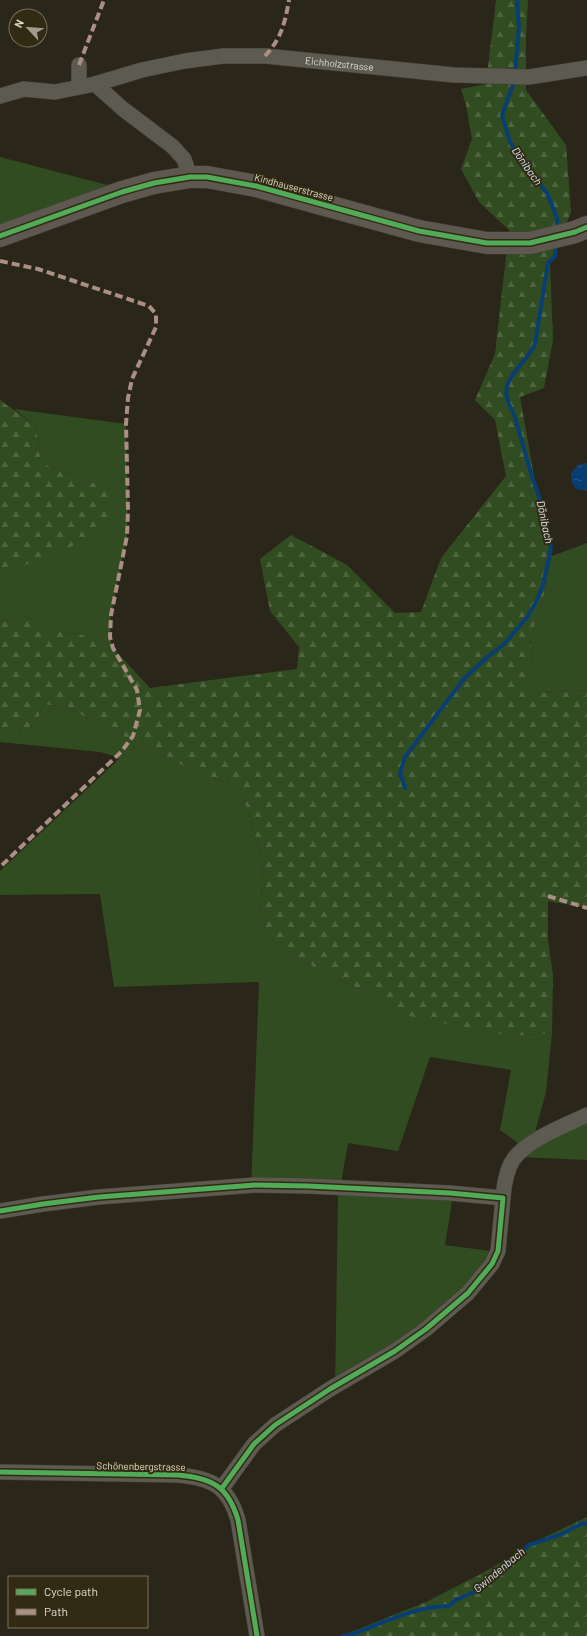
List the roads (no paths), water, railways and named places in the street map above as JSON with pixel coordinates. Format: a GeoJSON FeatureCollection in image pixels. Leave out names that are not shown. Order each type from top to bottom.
{"type":"FeatureCollection","features":[{"type":"Feature","properties":{"kind":"street","name":"Eichholzstrasse"},"geometry":{"type":"LineString","coordinates":[[0,96],[24,89],[55,92],[95,84],[142,70],[185,61],[223,56],[265,56],[462,75],[529,77],[587,68]]}},
{"type":"Feature","properties":{"kind":"street"},"geometry":{"type":"LineString","coordinates":[[79,65],[79,87]]}},
{"type":"Feature","properties":{"kind":"street"},"geometry":{"type":"LineString","coordinates":[[95,84],[123,109],[172,146],[184,159],[190,177]]}},
{"type":"Feature","properties":{"kind":"street","name":"Kindhauserstrasse"},"geometry":{"type":"LineString","coordinates":[[0,236],[122,192],[154,183],[190,177],[207,176],[256,186],[419,231],[487,243],[530,243],[575,232],[587,227]]}},
{"type":"Feature","properties":{"kind":"street"},"geometry":{"type":"LineString","coordinates":[[257,1636],[238,1520],[232,1503],[222,1488],[254,1444],[275,1425],[330,1389],[395,1351],[426,1329],[468,1293],[488,1270],[498,1251],[503,1198],[510,1166],[517,1156],[541,1138],[587,1116]]}},
{"type":"Feature","properties":{"kind":"street"},"geometry":{"type":"LineString","coordinates":[[0,1211],[99,1197],[255,1185],[450,1193],[503,1198]]}},
{"type":"Feature","properties":{"kind":"street","name":"Schönenbergstrasse"},"geometry":{"type":"LineString","coordinates":[[0,1472],[178,1475],[206,1480],[222,1488]]}},
{"type":"Feature","properties":{"kind":"water"},"geometry":{"type":"Polygon","coordinates":[[[587,463],[587,491],[576,489],[572,483],[571,473],[578,465],[587,463]]]}},
{"type":"Feature","properties":{"kind":"waterway","name":"Dönibach"},"geometry":{"type":"LineString","coordinates":[[515,73],[519,28],[517,0]]}},
{"type":"Feature","properties":{"kind":"waterway","name":"Dönibach"},"geometry":{"type":"LineString","coordinates":[[514,82],[502,115],[510,142],[524,165],[547,193],[557,218],[557,227]]}},
{"type":"Feature","properties":{"kind":"waterway","name":"Dönibach"},"geometry":{"type":"LineString","coordinates":[[405,788],[400,773],[405,757],[463,680],[486,658],[504,644],[528,616],[543,585],[551,548],[545,513],[532,477],[514,414],[508,402],[506,392],[512,376],[535,344],[548,263],[555,256],[556,247]]}},
{"type":"Feature","properties":{"kind":"waterway","name":"Gwindenbach"},"geometry":{"type":"LineString","coordinates":[[343,1636],[350,1635],[411,1612],[449,1606],[456,1600],[474,1592],[529,1545],[562,1534],[583,1523],[587,1524]]}}]}
